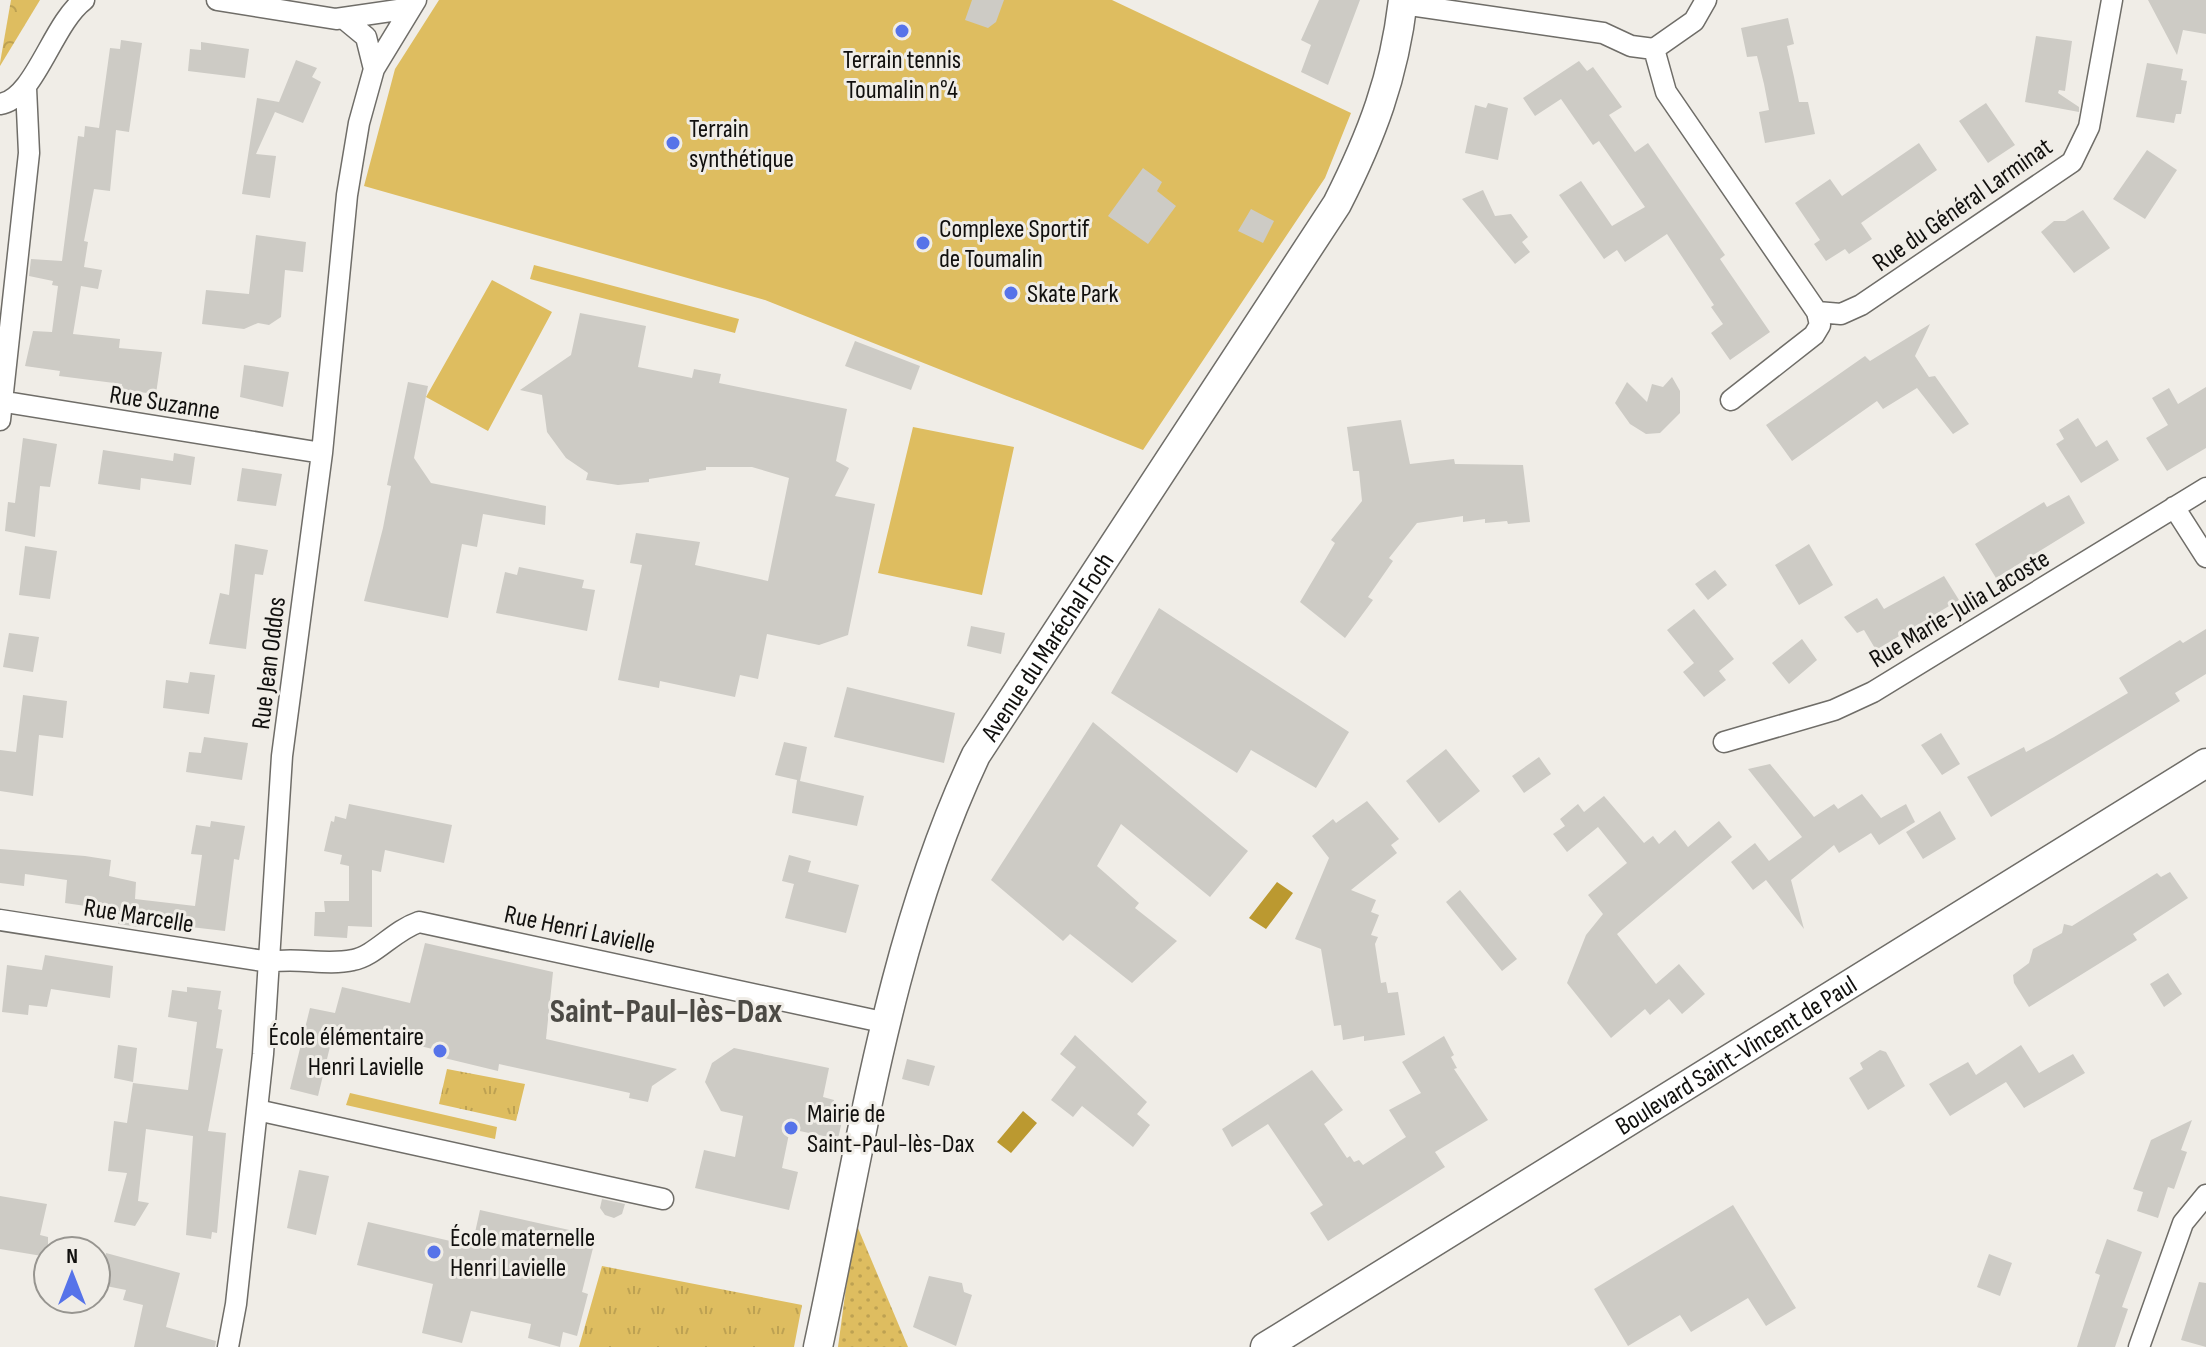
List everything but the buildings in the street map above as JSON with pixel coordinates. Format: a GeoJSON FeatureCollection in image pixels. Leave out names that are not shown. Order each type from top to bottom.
{"type":"FeatureCollection","features":[{"type":"Feature","properties":{"kind":"main road","name":"Avenue du Maréchal Foch"},"geometry":{"type":"LineString","coordinates":[[818,1347],[887,1023],[939,839],[976,755],[1337,204],[1371,138],[1389,78],[1403,2]]}},
{"type":"Feature","properties":{"kind":"main road","name":"Boulevard Saint-Vincent de Paul"},"geometry":{"type":"LineString","coordinates":[[1265,1347],[2206,763]]}},
{"type":"Feature","properties":{"kind":"street"},"geometry":{"type":"LineString","coordinates":[[0,104],[9,103],[26,88],[69,11],[84,0]]}},
{"type":"Feature","properties":{"kind":"street"},"geometry":{"type":"LineString","coordinates":[[217,0],[343,18],[414,4]]}},
{"type":"Feature","properties":{"kind":"street"},"geometry":{"type":"LineString","coordinates":[[1403,2],[1603,33],[1631,46],[1654,49],[1694,21],[1706,0]]}},
{"type":"Feature","properties":{"kind":"street","name":"Rue du Général Larminat"},"geometry":{"type":"LineString","coordinates":[[1817,312],[1841,314],[1861,305],[2072,162],[2089,127],[2112,0]]}},
{"type":"Feature","properties":{"kind":"street","name":"Rue Jean Oddos"},"geometry":{"type":"LineString","coordinates":[[228,1347],[236,1304],[257,1110],[270,962],[282,756],[322,453],[347,195],[359,123],[374,69],[414,4]]}},
{"type":"Feature","properties":{"kind":"street"},"geometry":{"type":"LineString","coordinates":[[343,18],[366,37],[374,69]]}},
{"type":"Feature","properties":{"kind":"street"},"geometry":{"type":"LineString","coordinates":[[1654,49],[1666,92],[1817,312],[1820,325],[1814,335],[1731,400]]}},
{"type":"Feature","properties":{"kind":"street"},"geometry":{"type":"LineString","coordinates":[[1,407],[29,153],[26,88]]}},
{"type":"Feature","properties":{"kind":"street","name":"Rue Suzanne"},"geometry":{"type":"LineString","coordinates":[[1,407],[322,453]]}},
{"type":"Feature","properties":{"kind":"street","name":"Rue Marie-Julia Lacoste"},"geometry":{"type":"LineString","coordinates":[[1724,742],[1834,710],[1873,692],[2206,488]]}},
{"type":"Feature","properties":{"kind":"street"},"geometry":{"type":"LineString","coordinates":[[2174,507],[2206,557]]}},
{"type":"Feature","properties":{"kind":"street","name":"Rue Marcelle"},"geometry":{"type":"LineString","coordinates":[[0,920],[270,962]]}},
{"type":"Feature","properties":{"kind":"street","name":"Rue Henri Lavielle"},"geometry":{"type":"LineString","coordinates":[[270,962],[292,958],[356,960],[398,929],[419,922],[887,1023]]}},
{"type":"Feature","properties":{"kind":"street"},"geometry":{"type":"LineString","coordinates":[[257,1110],[663,1199]]}},
{"type":"Feature","properties":{"kind":"street"},"geometry":{"type":"LineString","coordinates":[[2139,1347],[2183,1223],[2206,1195]]}},
{"type":"Feature","properties":{"kind":"green space"},"geometry":{"type":"Polygon","coordinates":[[[11,0],[40,0],[0,66],[0,63],[11,0]]]}},
{"type":"Feature","properties":{"kind":"green space","name":"Complexe Sportif de Toumalin"},"geometry":{"type":"Polygon","coordinates":[[[439,0],[1112,0],[1351,113],[1325,178],[1143,450],[765,300],[364,186],[395,69],[439,0]]]}},
{"type":"Feature","properties":{"kind":"green space"},"geometry":{"type":"Polygon","coordinates":[[[534,265],[739,319],[735,333],[530,279],[534,265]]]}},
{"type":"Feature","properties":{"kind":"green space"},"geometry":{"type":"Polygon","coordinates":[[[492,280],[552,312],[488,431],[426,397],[492,280]]]}},
{"type":"Feature","properties":{"kind":"green space"},"geometry":{"type":"Polygon","coordinates":[[[913,427],[1014,447],[982,595],[878,573],[913,427]]]}},
{"type":"Feature","properties":{"kind":"green space"},"geometry":{"type":"Polygon","coordinates":[[[447,1069],[525,1084],[516,1121],[439,1104],[447,1069]]]}},
{"type":"Feature","properties":{"kind":"green space"},"geometry":{"type":"Polygon","coordinates":[[[350,1093],[497,1127],[495,1139],[346,1105],[350,1093]]]}},
{"type":"Feature","properties":{"kind":"green space"},"geometry":{"type":"Polygon","coordinates":[[[855,1221],[908,1347],[838,1347],[855,1221]]]}},
{"type":"Feature","properties":{"kind":"green space"},"geometry":{"type":"Polygon","coordinates":[[[602,1266],[802,1305],[794,1347],[579,1347],[602,1266]]]}},
{"type":"Feature","properties":{"kind":"shaded area"},"geometry":{"type":"Polygon","coordinates":[[[1277,882],[1293,893],[1266,929],[1249,918],[1277,882]]]}},
{"type":"Feature","properties":{"kind":"shaded area"},"geometry":{"type":"Polygon","coordinates":[[[1023,1111],[1037,1123],[1011,1153],[997,1142],[1023,1111]]]}},
{"type":"Feature","properties":{"kind":"place","name":"Terrain tennis Toumalin n°4"},"geometry":{"type":"Point","coordinates":[902,31]}},
{"type":"Feature","properties":{"kind":"place","name":"Terrain synthétique"},"geometry":{"type":"Point","coordinates":[673,143]}},
{"type":"Feature","properties":{"kind":"place","name":"Complexe Sportif de Toumalin"},"geometry":{"type":"Point","coordinates":[923,243]}},
{"type":"Feature","properties":{"kind":"place","name":"Skate Park"},"geometry":{"type":"Point","coordinates":[1011,293]}},
{"type":"Feature","properties":{"kind":"place","name":"École élémentaire Henri Lavielle"},"geometry":{"type":"Point","coordinates":[440,1051]}},
{"type":"Feature","properties":{"kind":"place","name":"Mairie de Saint-Paul-lès-Dax"},"geometry":{"type":"Point","coordinates":[791,1128]}},
{"type":"Feature","properties":{"kind":"place","name":"École maternelle Henri Lavielle"},"geometry":{"type":"Point","coordinates":[434,1252]}},
{"type":"Feature","properties":{"kind":"district","name":"Saint-Paul-lès-Dax"},"geometry":{"type":"Point","coordinates":[666,1010]}}]}
